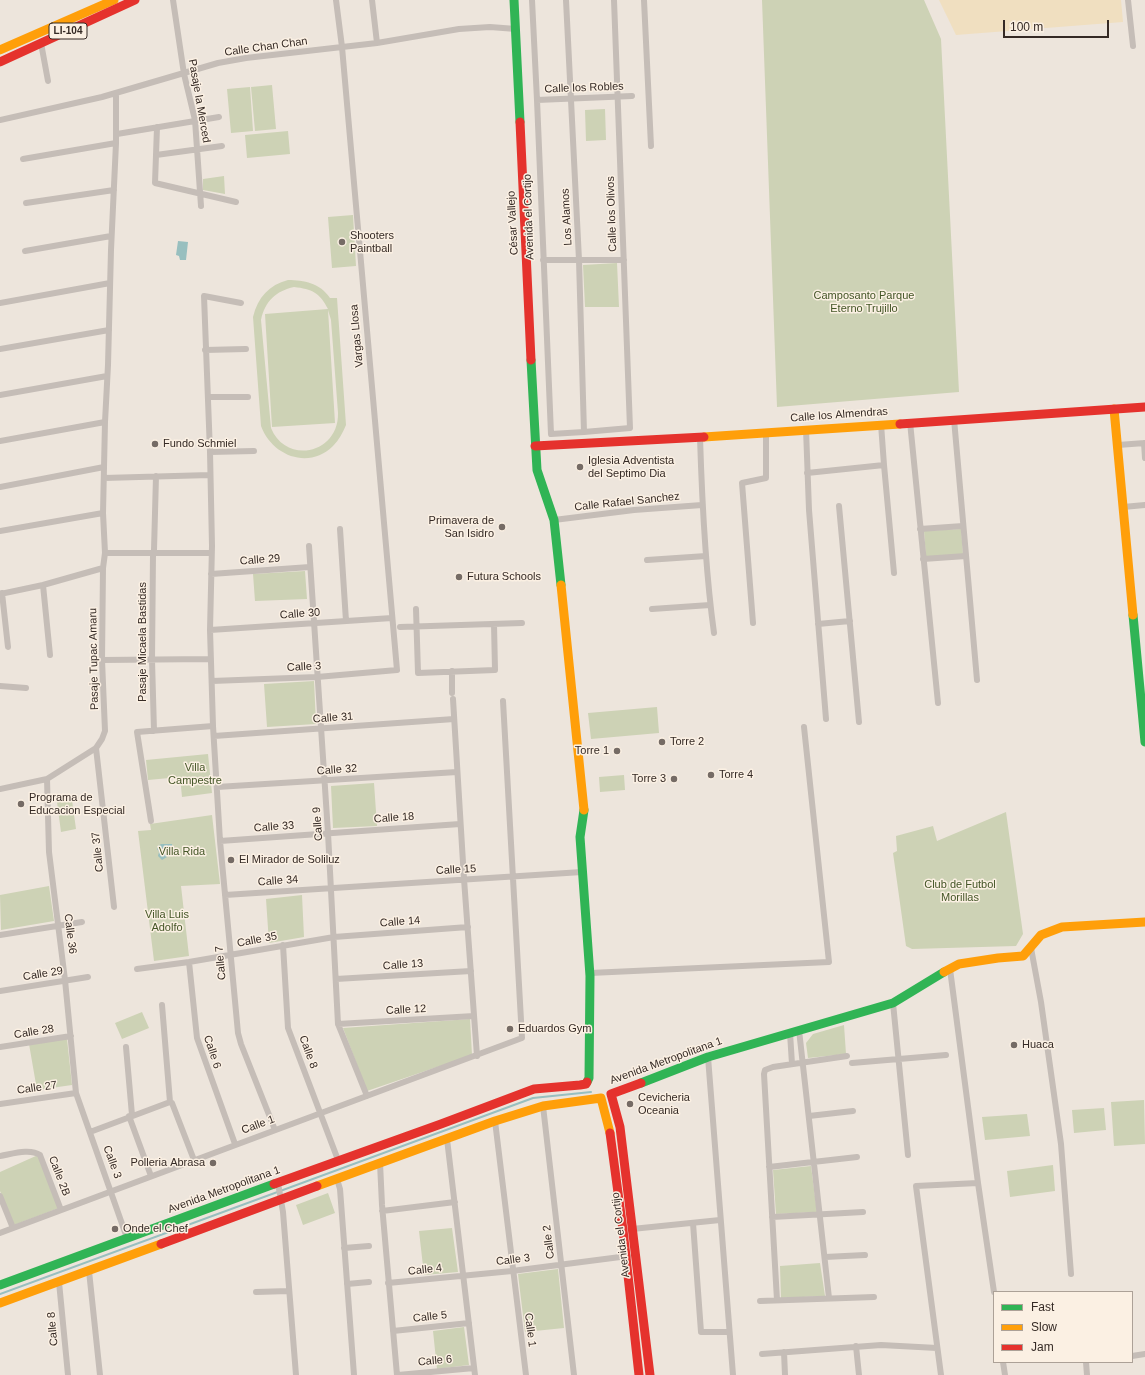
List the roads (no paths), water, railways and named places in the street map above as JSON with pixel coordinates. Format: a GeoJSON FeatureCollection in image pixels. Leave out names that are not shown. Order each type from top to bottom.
{"type":"FeatureCollection","features":[{"type":"Feature","properties":{"kind":"main road","name":"LI-104"},"geometry":{"type":"LineString","coordinates":[[0,50],[114,0]]}},
{"type":"Feature","properties":{"kind":"main road","name":"LI-104"},"geometry":{"type":"LineString","coordinates":[[0,62],[135,0]]}},
{"type":"Feature","properties":{"kind":"main road","name":"César Vallejo"},"geometry":{"type":"LineString","coordinates":[[444,1132],[534,1088],[586,1084],[589,1078],[590,973],[580,837],[585,806],[554,520],[538,470],[535,446],[514,0]]}},
{"type":"Feature","properties":{"kind":"main road"},"geometry":{"type":"LineString","coordinates":[[53,27],[57,36]]}},
{"type":"Feature","properties":{"kind":"main road","name":"Calle los Almendras"},"geometry":{"type":"LineString","coordinates":[[535,446],[700,437],[1145,407]]}},
{"type":"Feature","properties":{"kind":"main road"},"geometry":{"type":"LineString","coordinates":[[1114,409],[1143,689],[1145,742]]}},
{"type":"Feature","properties":{"kind":"main road","name":"Avenida Metropolitana 1"},"geometry":{"type":"LineString","coordinates":[[611,1094],[708,1057],[893,1003],[959,964],[1023,956],[1041,935],[1062,926],[1145,922]]}},
{"type":"Feature","properties":{"kind":"main road","name":"Avenida el Cortijo"},"geometry":{"type":"LineString","coordinates":[[611,1094],[620,1127],[650,1375]]}},
{"type":"Feature","properties":{"kind":"main road","name":"Avenida Metropolitana 1"},"geometry":{"type":"LineString","coordinates":[[0,1303],[89,1270],[237,1207],[278,1185],[338,1160],[444,1132],[495,1121],[543,1106],[601,1098]]}},
{"type":"Feature","properties":{"kind":"main road","name":"Avenida el Cortijo"},"geometry":{"type":"LineString","coordinates":[[601,1098],[609,1127],[626,1257],[639,1375]]}},
{"type":"Feature","properties":{"kind":"main road","name":"Avenida Metropolitana 1"},"geometry":{"type":"LineString","coordinates":[[0,1285],[127,1238],[237,1207],[281,1198],[337,1179],[380,1163],[444,1132]]}},
{"type":"Feature","properties":{"kind":"street","name":"Pasaje la Merced"},"geometry":{"type":"LineString","coordinates":[[173,0],[184,74],[195,120],[201,206]]}},
{"type":"Feature","properties":{"kind":"street","name":"Vargas Llosa"},"geometry":{"type":"LineString","coordinates":[[336,0],[342,47],[397,670]]}},
{"type":"Feature","properties":{"kind":"street"},"geometry":{"type":"LineString","coordinates":[[372,0],[377,43]]}},
{"type":"Feature","properties":{"kind":"street","name":"Avenida el Cortijo"},"geometry":{"type":"LineString","coordinates":[[532,0],[551,434],[584,432]]}},
{"type":"Feature","properties":{"kind":"street","name":"Los Alamos"},"geometry":{"type":"LineString","coordinates":[[566,0],[579,260],[584,432]]}},
{"type":"Feature","properties":{"kind":"street","name":"Calle los Olivos"},"geometry":{"type":"LineString","coordinates":[[584,432],[630,428],[614,0]]}},
{"type":"Feature","properties":{"kind":"street"},"geometry":{"type":"LineString","coordinates":[[644,0],[651,146]]}},
{"type":"Feature","properties":{"kind":"street"},"geometry":{"type":"LineString","coordinates":[[1128,0],[1133,46]]}},
{"type":"Feature","properties":{"kind":"street","name":"Calle Chan Chan"},"geometry":{"type":"LineString","coordinates":[[0,120],[116,93],[218,63],[246,58],[377,43],[459,29],[490,27],[516,29]]}},
{"type":"Feature","properties":{"kind":"street"},"geometry":{"type":"LineString","coordinates":[[41,43],[48,81]]}},
{"type":"Feature","properties":{"kind":"street","name":"Pasaje Tupac Amaru"},"geometry":{"type":"LineString","coordinates":[[96,748],[105,731],[102,660],[104,553],[103,514],[105,422],[116,143],[116,93]]}},
{"type":"Feature","properties":{"kind":"street","name":"Calle los Robles"},"geometry":{"type":"LineString","coordinates":[[537,100],[632,96]]}},
{"type":"Feature","properties":{"kind":"street"},"geometry":{"type":"LineString","coordinates":[[116,134],[219,117]]}},
{"type":"Feature","properties":{"kind":"street"},"geometry":{"type":"LineString","coordinates":[[157,127],[155,183],[236,202]]}},
{"type":"Feature","properties":{"kind":"street"},"geometry":{"type":"LineString","coordinates":[[23,159],[116,143]]}},
{"type":"Feature","properties":{"kind":"street"},"geometry":{"type":"LineString","coordinates":[[156,155],[222,146]]}},
{"type":"Feature","properties":{"kind":"street"},"geometry":{"type":"LineString","coordinates":[[26,203],[114,190]]}},
{"type":"Feature","properties":{"kind":"street"},"geometry":{"type":"LineString","coordinates":[[25,251],[112,236]]}},
{"type":"Feature","properties":{"kind":"street"},"geometry":{"type":"LineString","coordinates":[[543,260],[624,260]]}},
{"type":"Feature","properties":{"kind":"street"},"geometry":{"type":"LineString","coordinates":[[0,303],[110,283]]}},
{"type":"Feature","properties":{"kind":"street","name":"Calle 7"},"geometry":{"type":"LineString","coordinates":[[241,303],[204,296],[210,452],[210,630],[213,726],[220,841],[239,1038],[275,1130]]}},
{"type":"Feature","properties":{"kind":"street"},"geometry":{"type":"LineString","coordinates":[[0,349],[109,330]]}},
{"type":"Feature","properties":{"kind":"street"},"geometry":{"type":"LineString","coordinates":[[205,350],[246,349]]}},
{"type":"Feature","properties":{"kind":"street"},"geometry":{"type":"LineString","coordinates":[[0,395],[108,376]]}},
{"type":"Feature","properties":{"kind":"street"},"geometry":{"type":"LineString","coordinates":[[208,397],[248,397]]}},
{"type":"Feature","properties":{"kind":"street"},"geometry":{"type":"LineString","coordinates":[[954,419],[977,680]]}},
{"type":"Feature","properties":{"kind":"street"},"geometry":{"type":"LineString","coordinates":[[0,441],[105,422]]}},
{"type":"Feature","properties":{"kind":"street"},"geometry":{"type":"LineString","coordinates":[[910,422],[938,703]]}},
{"type":"Feature","properties":{"kind":"street"},"geometry":{"type":"LineString","coordinates":[[881,424],[894,573]]}},
{"type":"Feature","properties":{"kind":"street"},"geometry":{"type":"LineString","coordinates":[[806,429],[809,510],[826,719]]}},
{"type":"Feature","properties":{"kind":"street"},"geometry":{"type":"LineString","coordinates":[[753,623],[742,482],[766,478],[766,432]]}},
{"type":"Feature","properties":{"kind":"street"},"geometry":{"type":"LineString","coordinates":[[700,437],[702,505],[710,605],[714,633]]}},
{"type":"Feature","properties":{"kind":"street"},"geometry":{"type":"LineString","coordinates":[[1118,445],[1144,443],[1145,458]]}},
{"type":"Feature","properties":{"kind":"street"},"geometry":{"type":"LineString","coordinates":[[210,452],[254,451]]}},
{"type":"Feature","properties":{"kind":"street"},"geometry":{"type":"LineString","coordinates":[[807,473],[884,465]]}},
{"type":"Feature","properties":{"kind":"street"},"geometry":{"type":"LineString","coordinates":[[0,487],[104,467]]}},
{"type":"Feature","properties":{"kind":"street"},"geometry":{"type":"LineString","coordinates":[[104,478],[210,475]]}},
{"type":"Feature","properties":{"kind":"street","name":"Pasaje Micaela Bastidas"},"geometry":{"type":"LineString","coordinates":[[154,731],[152,660],[153,552],[156,476]]}},
{"type":"Feature","properties":{"kind":"street","name":"Calle Rafael Sanchez"},"geometry":{"type":"LineString","coordinates":[[554,520],[634,510],[702,505]]}},
{"type":"Feature","properties":{"kind":"street"},"geometry":{"type":"LineString","coordinates":[[1123,507],[1145,505]]}},
{"type":"Feature","properties":{"kind":"street"},"geometry":{"type":"LineString","coordinates":[[839,506],[859,722]]}},
{"type":"Feature","properties":{"kind":"street"},"geometry":{"type":"LineString","coordinates":[[0,532],[103,514]]}},
{"type":"Feature","properties":{"kind":"street"},"geometry":{"type":"LineString","coordinates":[[920,529],[964,526]]}},
{"type":"Feature","properties":{"kind":"street"},"geometry":{"type":"LineString","coordinates":[[340,529],[346,621]]}},
{"type":"Feature","properties":{"kind":"street","name":"Calle 9"},"geometry":{"type":"LineString","coordinates":[[309,546],[322,728],[338,1024],[367,1096]]}},
{"type":"Feature","properties":{"kind":"street"},"geometry":{"type":"LineString","coordinates":[[104,553],[211,553]]}},
{"type":"Feature","properties":{"kind":"street"},"geometry":{"type":"LineString","coordinates":[[647,560],[706,556]]}},
{"type":"Feature","properties":{"kind":"street"},"geometry":{"type":"LineString","coordinates":[[924,559],[966,556]]}},
{"type":"Feature","properties":{"kind":"street","name":"Calle 29"},"geometry":{"type":"LineString","coordinates":[[211,574],[310,567]]}},
{"type":"Feature","properties":{"kind":"street"},"geometry":{"type":"LineString","coordinates":[[8,647],[1,594],[43,585],[103,568]]}},
{"type":"Feature","properties":{"kind":"street"},"geometry":{"type":"LineString","coordinates":[[43,585],[50,655]]}},
{"type":"Feature","properties":{"kind":"street"},"geometry":{"type":"LineString","coordinates":[[652,609],[710,605]]}},
{"type":"Feature","properties":{"kind":"street"},"geometry":{"type":"LineString","coordinates":[[416,608],[418,673],[495,670],[494,624]]}},
{"type":"Feature","properties":{"kind":"street","name":"Calle 30"},"geometry":{"type":"LineString","coordinates":[[210,630],[392,618]]}},
{"type":"Feature","properties":{"kind":"street"},"geometry":{"type":"LineString","coordinates":[[818,624],[850,622]]}},
{"type":"Feature","properties":{"kind":"street"},"geometry":{"type":"LineString","coordinates":[[400,627],[522,623]]}},
{"type":"Feature","properties":{"kind":"street"},"geometry":{"type":"LineString","coordinates":[[102,660],[211,659]]}},
{"type":"Feature","properties":{"kind":"street","name":"Calle 3"},"geometry":{"type":"LineString","coordinates":[[212,681],[318,677],[397,670]]}},
{"type":"Feature","properties":{"kind":"street"},"geometry":{"type":"LineString","coordinates":[[452,671],[452,696],[460,824],[477,1056]]}},
{"type":"Feature","properties":{"kind":"street"},"geometry":{"type":"LineString","coordinates":[[0,686],[26,688]]}},
{"type":"Feature","properties":{"kind":"street"},"geometry":{"type":"LineString","coordinates":[[503,701],[512,877]]}},
{"type":"Feature","properties":{"kind":"street","name":"Calle 31"},"geometry":{"type":"LineString","coordinates":[[214,736],[454,719]]}},
{"type":"Feature","properties":{"kind":"street"},"geometry":{"type":"LineString","coordinates":[[151,821],[137,732],[213,726]]}},
{"type":"Feature","properties":{"kind":"street"},"geometry":{"type":"LineString","coordinates":[[590,973],[829,962],[804,727]]}},
{"type":"Feature","properties":{"kind":"street"},"geometry":{"type":"LineString","coordinates":[[0,789],[47,779],[96,748]]}},
{"type":"Feature","properties":{"kind":"street","name":"Calle 37"},"geometry":{"type":"LineString","coordinates":[[96,748],[114,907]]}},
{"type":"Feature","properties":{"kind":"street","name":"Calle 32"},"geometry":{"type":"LineString","coordinates":[[217,787],[457,772]]}},
{"type":"Feature","properties":{"kind":"street","name":"Calle 36"},"geometry":{"type":"LineString","coordinates":[[47,779],[49,852],[65,980],[76,1093]]}},
{"type":"Feature","properties":{"kind":"street","name":"Calle 18"},"geometry":{"type":"LineString","coordinates":[[328,833],[460,824]]}},
{"type":"Feature","properties":{"kind":"street","name":"Calle 33"},"geometry":{"type":"LineString","coordinates":[[220,841],[328,833]]}},
{"type":"Feature","properties":{"kind":"street","name":"Calle 15"},"geometry":{"type":"LineString","coordinates":[[331,887],[582,872]]}},
{"type":"Feature","properties":{"kind":"street","name":"Calle 1"},"geometry":{"type":"LineString","coordinates":[[0,1233],[235,1144],[521,1040],[523,1037],[512,877]]}},
{"type":"Feature","properties":{"kind":"street","name":"Calle 34"},"geometry":{"type":"LineString","coordinates":[[225,895],[331,887]]}},
{"type":"Feature","properties":{"kind":"street"},"geometry":{"type":"LineString","coordinates":[[0,935],[82,922]]}},
{"type":"Feature","properties":{"kind":"street","name":"Calle 14"},"geometry":{"type":"LineString","coordinates":[[334,937],[468,927]]}},
{"type":"Feature","properties":{"kind":"street","name":"Calle 35"},"geometry":{"type":"LineString","coordinates":[[137,969],[189,962],[334,937]]}},
{"type":"Feature","properties":{"kind":"street","name":"Calle 8"},"geometry":{"type":"LineString","coordinates":[[283,945],[288,1028],[338,1160]]}},
{"type":"Feature","properties":{"kind":"street"},"geometry":{"type":"LineString","coordinates":[[1031,948],[1041,1002],[1061,1144],[1071,1274]]}},
{"type":"Feature","properties":{"kind":"street","name":"Calle 6"},"geometry":{"type":"LineString","coordinates":[[189,962],[197,1038],[235,1144]]}},
{"type":"Feature","properties":{"kind":"street"},"geometry":{"type":"LineString","coordinates":[[950,969],[994,1291]]}},
{"type":"Feature","properties":{"kind":"street","name":"Calle 13"},"geometry":{"type":"LineString","coordinates":[[336,979],[471,971]]}},
{"type":"Feature","properties":{"kind":"street","name":"Calle 29"},"geometry":{"type":"LineString","coordinates":[[0,991],[88,977]]}},
{"type":"Feature","properties":{"kind":"street"},"geometry":{"type":"LineString","coordinates":[[893,1003],[908,1155]]}},
{"type":"Feature","properties":{"kind":"street"},"geometry":{"type":"LineString","coordinates":[[162,1005],[170,1102],[172,1103],[194,1160]]}},
{"type":"Feature","properties":{"kind":"street","name":"Calle 12"},"geometry":{"type":"LineString","coordinates":[[338,1024],[474,1016]]}},
{"type":"Feature","properties":{"kind":"street"},"geometry":{"type":"LineString","coordinates":[[794,1032],[803,1062],[829,1298]]}},
{"type":"Feature","properties":{"kind":"street"},"geometry":{"type":"LineString","coordinates":[[792,1064],[794,1032]]}},
{"type":"Feature","properties":{"kind":"street","name":"Calle 28"},"geometry":{"type":"LineString","coordinates":[[0,1047],[71,1036]]}},
{"type":"Feature","properties":{"kind":"street"},"geometry":{"type":"LineString","coordinates":[[126,1047],[130,1116],[151,1176]]}},
{"type":"Feature","properties":{"kind":"street"},"geometry":{"type":"LineString","coordinates":[[852,1063],[946,1055]]}},
{"type":"Feature","properties":{"kind":"street"},"geometry":{"type":"LineString","coordinates":[[777,1300],[765,1070],[803,1062],[847,1056]]}},
{"type":"Feature","properties":{"kind":"street"},"geometry":{"type":"LineString","coordinates":[[708,1057],[732,1375]]}},
{"type":"Feature","properties":{"kind":"street","name":"Calle 3"},"geometry":{"type":"LineString","coordinates":[[76,1093],[127,1238]]}},
{"type":"Feature","properties":{"kind":"street","name":"Calle 27"},"geometry":{"type":"LineString","coordinates":[[0,1104],[76,1093]]}},
{"type":"Feature","properties":{"kind":"street","name":"Avenida Metropolitana 1"},"geometry":{"type":"LineString","coordinates":[[601,1098],[611,1094]]}},
{"type":"Feature","properties":{"kind":"street"},"geometry":{"type":"LineString","coordinates":[[90,1132],[170,1102]]}},
{"type":"Feature","properties":{"kind":"street","name":"Calle 2"},"geometry":{"type":"LineString","coordinates":[[543,1106],[574,1375]]}},
{"type":"Feature","properties":{"kind":"street"},"geometry":{"type":"LineString","coordinates":[[809,1116],[853,1111]]}},
{"type":"Feature","properties":{"kind":"street","name":"Calle 1"},"geometry":{"type":"LineString","coordinates":[[495,1121],[512,1271],[526,1375]]}},
{"type":"Feature","properties":{"kind":"street"},"geometry":{"type":"LineString","coordinates":[[444,1132],[464,1276],[475,1375]]}},
{"type":"Feature","properties":{"kind":"street","name":"Calle 2B"},"geometry":{"type":"LineString","coordinates":[[0,1156],[30,1152],[36,1152],[40,1155],[62,1210]]}},
{"type":"Feature","properties":{"kind":"street"},"geometry":{"type":"LineString","coordinates":[[769,1167],[857,1157]]}},
{"type":"Feature","properties":{"kind":"street"},"geometry":{"type":"LineString","coordinates":[[380,1163],[382,1211],[397,1375]]}},
{"type":"Feature","properties":{"kind":"street"},"geometry":{"type":"LineString","coordinates":[[337,1179],[340,1189],[354,1375]]}},
{"type":"Feature","properties":{"kind":"street"},"geometry":{"type":"LineString","coordinates":[[941,1375],[916,1186],[978,1183]]}},
{"type":"Feature","properties":{"kind":"street"},"geometry":{"type":"LineString","coordinates":[[278,1185],[281,1198],[296,1375]]}},
{"type":"Feature","properties":{"kind":"street"},"geometry":{"type":"LineString","coordinates":[[0,1196],[13,1228]]}},
{"type":"Feature","properties":{"kind":"street"},"geometry":{"type":"LineString","coordinates":[[382,1211],[454,1202]]}},
{"type":"Feature","properties":{"kind":"street"},"geometry":{"type":"LineString","coordinates":[[772,1217],[863,1212]]}},
{"type":"Feature","properties":{"kind":"street"},"geometry":{"type":"LineString","coordinates":[[632,1230],[720,1220]]}},
{"type":"Feature","properties":{"kind":"street"},"geometry":{"type":"LineString","coordinates":[[693,1223],[701,1332],[729,1332]]}},
{"type":"Feature","properties":{"kind":"street"},"geometry":{"type":"LineString","coordinates":[[344,1248],[369,1246]]}},
{"type":"Feature","properties":{"kind":"street"},"geometry":{"type":"LineString","coordinates":[[825,1257],[865,1255]]}},
{"type":"Feature","properties":{"kind":"street","name":"Calle 3"},"geometry":{"type":"LineString","coordinates":[[464,1276],[636,1256]]}},
{"type":"Feature","properties":{"kind":"street"},"geometry":{"type":"LineString","coordinates":[[89,1270],[100,1375]]}},
{"type":"Feature","properties":{"kind":"street","name":"Calle 4"},"geometry":{"type":"LineString","coordinates":[[388,1283],[464,1276]]}},
{"type":"Feature","properties":{"kind":"street","name":"Calle 8"},"geometry":{"type":"LineString","coordinates":[[59,1282],[68,1375]]}},
{"type":"Feature","properties":{"kind":"street"},"geometry":{"type":"LineString","coordinates":[[347,1284],[369,1282]]}},
{"type":"Feature","properties":{"kind":"street"},"geometry":{"type":"LineString","coordinates":[[256,1292],[288,1290]]}},
{"type":"Feature","properties":{"kind":"street"},"geometry":{"type":"LineString","coordinates":[[760,1301],[874,1297]]}},
{"type":"Feature","properties":{"kind":"street","name":"Calle 5"},"geometry":{"type":"LineString","coordinates":[[393,1331],[469,1323]]}},
{"type":"Feature","properties":{"kind":"street"},"geometry":{"type":"LineString","coordinates":[[762,1354],[881,1345],[937,1348]]}},
{"type":"Feature","properties":{"kind":"street"},"geometry":{"type":"LineString","coordinates":[[856,1346],[860,1375]]}},
{"type":"Feature","properties":{"kind":"street"},"geometry":{"type":"LineString","coordinates":[[784,1352],[785,1375]]}},
{"type":"Feature","properties":{"kind":"street"},"geometry":{"type":"LineString","coordinates":[[1133,1356],[1145,1354]]}},
{"type":"Feature","properties":{"kind":"street"},"geometry":{"type":"LineString","coordinates":[[1003,1363],[1005,1375]]}},
{"type":"Feature","properties":{"kind":"street"},"geometry":{"type":"LineString","coordinates":[[1086,1363],[1087,1375]]}},
{"type":"Feature","properties":{"kind":"street","name":"Calle 6"},"geometry":{"type":"LineString","coordinates":[[397,1375],[474,1368]]}},
{"type":"Feature","properties":{"kind":"water"},"geometry":{"type":"Polygon","coordinates":[[[178,241],[188,242],[186,260],[180,260],[179,256],[176,255],[178,241]]]}},
{"type":"Feature","properties":{"kind":"water"},"geometry":{"type":"Polygon","coordinates":[[[161,844],[172,844],[173,850],[169,852],[167,850],[165,851],[167,857],[162,860],[158,856],[159,852],[157,849],[161,844]]]}},
{"type":"Feature","properties":{"kind":"waterway"},"geometry":{"type":"LineString","coordinates":[[0,1294],[533,1098],[591,1092]]}},
{"type":"Feature","properties":{"kind":"place","name":"Shooters Paintball"},"geometry":{"type":"Point","coordinates":[342,242]}},
{"type":"Feature","properties":{"kind":"place","name":"Fundo Schmiel"},"geometry":{"type":"Point","coordinates":[155,444]}},
{"type":"Feature","properties":{"kind":"place","name":"Iglesia Adventista del Septimo Dia"},"geometry":{"type":"Point","coordinates":[580,467]}},
{"type":"Feature","properties":{"kind":"place","name":"Primavera de San Isidro"},"geometry":{"type":"Point","coordinates":[502,527]}},
{"type":"Feature","properties":{"kind":"place","name":"Futura Schools"},"geometry":{"type":"Point","coordinates":[459,577]}},
{"type":"Feature","properties":{"kind":"place","name":"Torre 2"},"geometry":{"type":"Point","coordinates":[662,742]}},
{"type":"Feature","properties":{"kind":"place","name":"Torre 1"},"geometry":{"type":"Point","coordinates":[617,751]}},
{"type":"Feature","properties":{"kind":"place","name":"Torre 4"},"geometry":{"type":"Point","coordinates":[711,775]}},
{"type":"Feature","properties":{"kind":"place","name":"Torre 3"},"geometry":{"type":"Point","coordinates":[674,779]}},
{"type":"Feature","properties":{"kind":"place","name":"Programa de Educacion Especial"},"geometry":{"type":"Point","coordinates":[21,804]}},
{"type":"Feature","properties":{"kind":"place","name":"El Mirador de Soliluz"},"geometry":{"type":"Point","coordinates":[231,860]}},
{"type":"Feature","properties":{"kind":"place","name":"Eduardos Gym"},"geometry":{"type":"Point","coordinates":[510,1029]}},
{"type":"Feature","properties":{"kind":"place","name":"Huaca"},"geometry":{"type":"Point","coordinates":[1014,1045]}},
{"type":"Feature","properties":{"kind":"place","name":"Cevicheria Oceania"},"geometry":{"type":"Point","coordinates":[630,1104]}},
{"type":"Feature","properties":{"kind":"place","name":"Polleria Abrasa"},"geometry":{"type":"Point","coordinates":[213,1163]}},
{"type":"Feature","properties":{"kind":"place","name":"Onde el Chef"},"geometry":{"type":"Point","coordinates":[115,1229]}},
{"type":"Feature","properties":{"kind":"park label","name":"Camposanto Parque Eterno Trujillo"},"geometry":{"type":"Point","coordinates":[864,302]}},
{"type":"Feature","properties":{"kind":"park label","name":"Villa Campestre"},"geometry":{"type":"Point","coordinates":[195,774]}},
{"type":"Feature","properties":{"kind":"park label","name":"Villa Rida"},"geometry":{"type":"Point","coordinates":[182,852]}},
{"type":"Feature","properties":{"kind":"park label","name":"Club de Futbol Morillas"},"geometry":{"type":"Point","coordinates":[960,891]}},
{"type":"Feature","properties":{"kind":"park label","name":"Villa Luis Adolfo"},"geometry":{"type":"Point","coordinates":[167,921]}}]}
